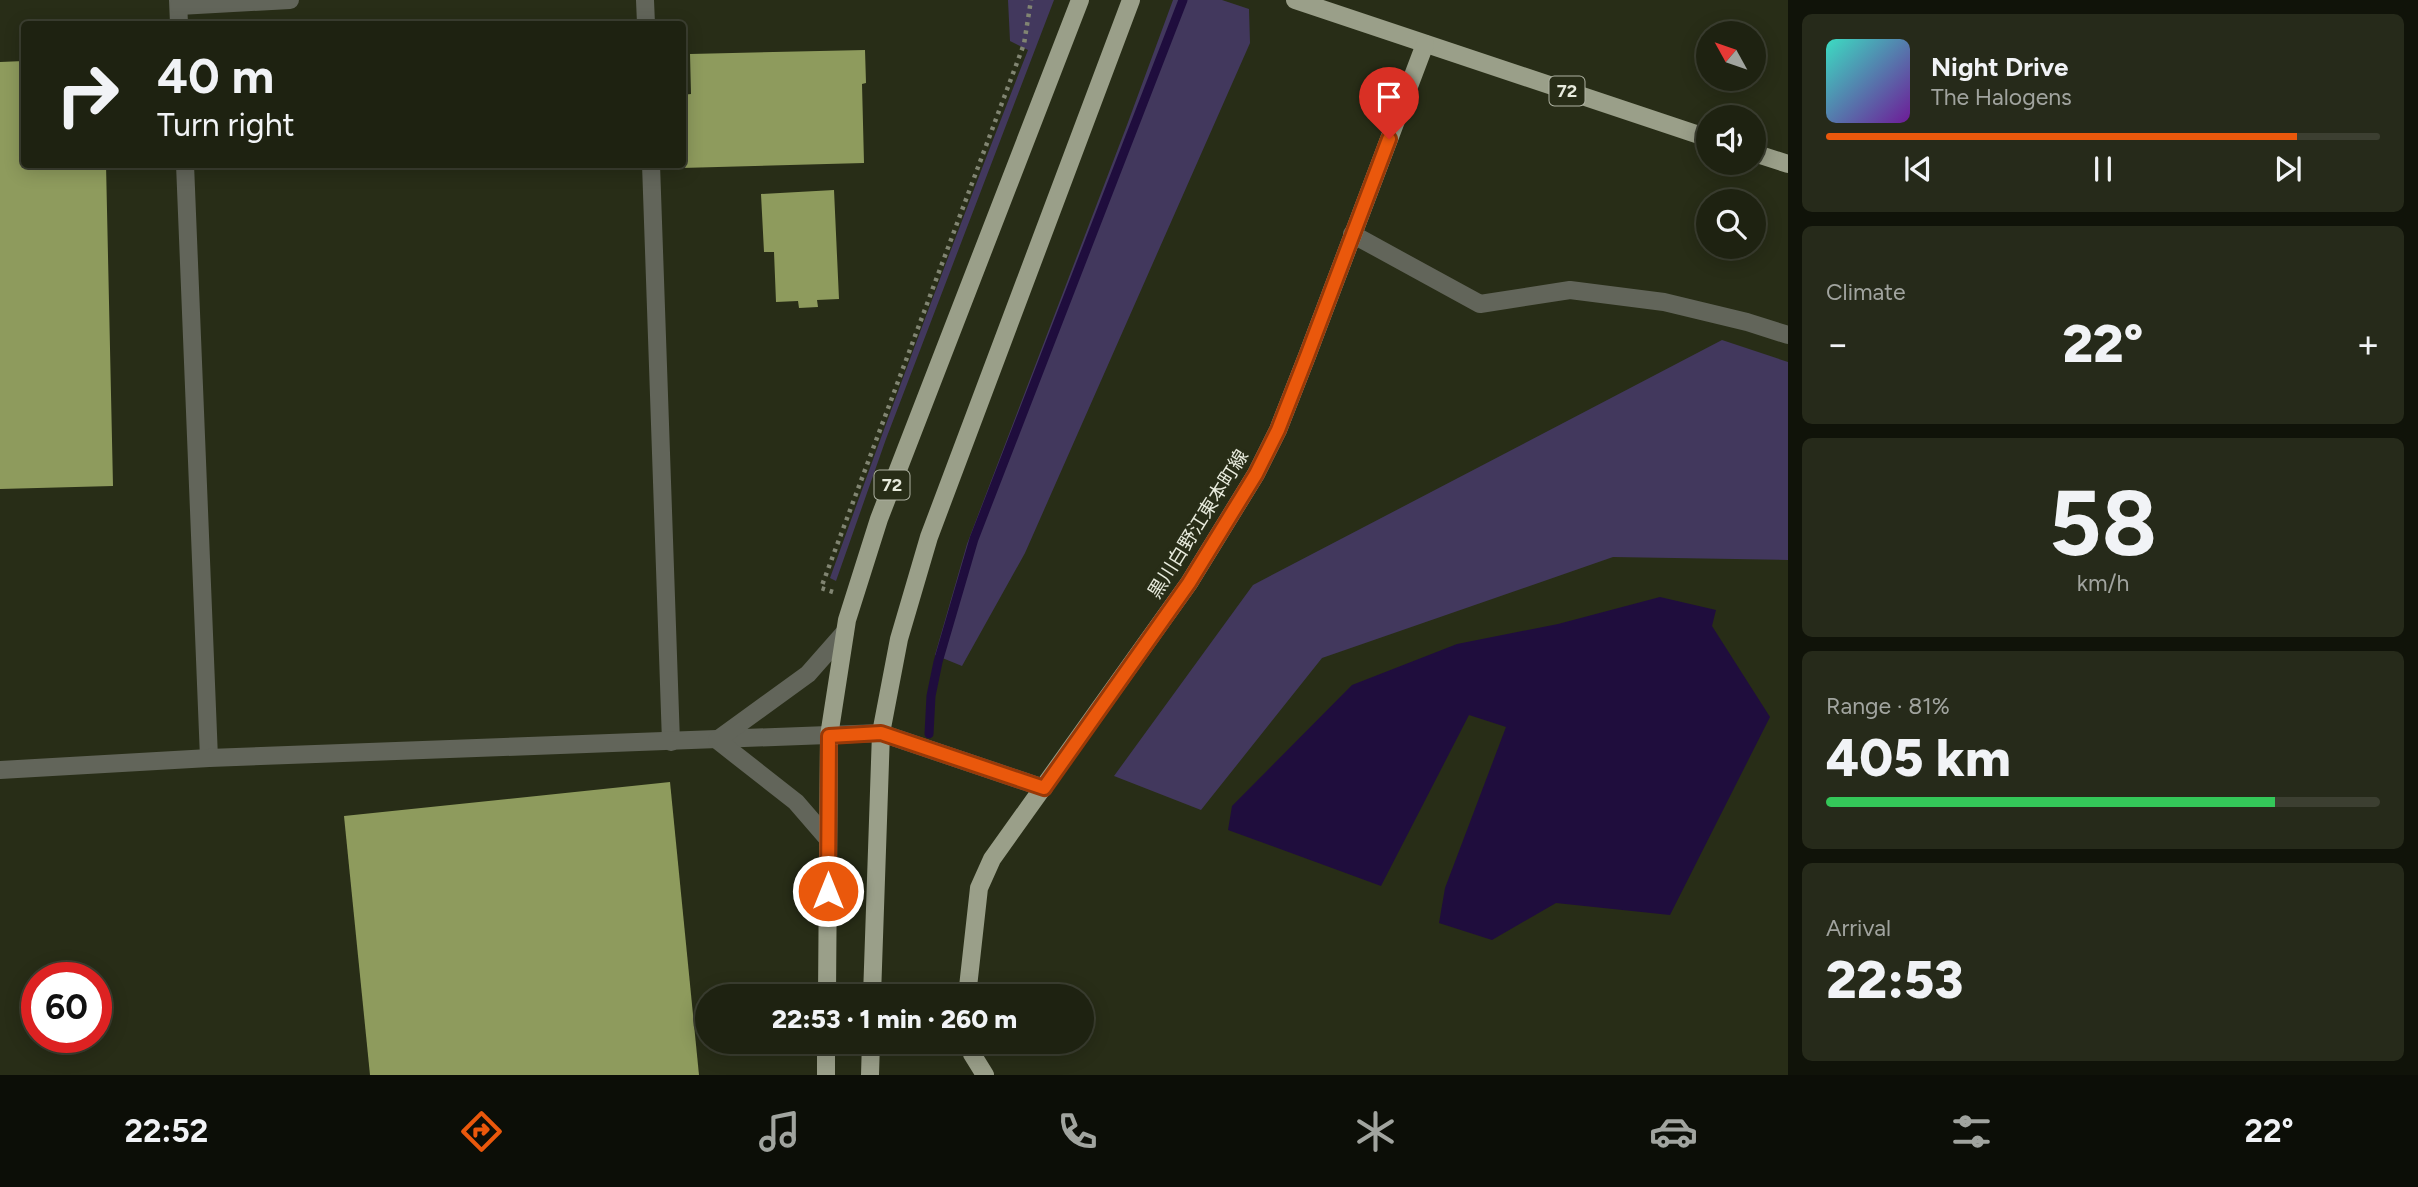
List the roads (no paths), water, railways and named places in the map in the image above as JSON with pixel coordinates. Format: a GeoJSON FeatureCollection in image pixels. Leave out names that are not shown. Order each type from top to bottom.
{"type":"FeatureCollection","features":[{"type":"Feature","properties":{"kind":"main road","name":"72"},"geometry":{"type":"LineString","coordinates":[[827,984],[829,736],[845,632],[853,600],[884,506],[1080,0]]}},
{"type":"Feature","properties":{"kind":"main road"},"geometry":{"type":"LineString","coordinates":[[872,984],[881,733],[899,639],[929,537],[1131,0]]}},
{"type":"Feature","properties":{"kind":"main road","name":"72"},"geometry":{"type":"LineString","coordinates":[[1295,0],[1696,134]]}},
{"type":"Feature","properties":{"kind":"main road","name":"黒川白野江東本町線"},"geometry":{"type":"LineString","coordinates":[[968,984],[979,888],[992,859],[1189,583],[1256,474],[1283,418],[1425,44]]}},
{"type":"Feature","properties":{"kind":"main road"},"geometry":{"type":"LineString","coordinates":[[1766,157],[1788,164]]}},
{"type":"Feature","properties":{"kind":"main road"},"geometry":{"type":"LineString","coordinates":[[826,1075],[827,1054]]}},
{"type":"Feature","properties":{"kind":"main road"},"geometry":{"type":"LineString","coordinates":[[870,1075],[871,1054]]}},
{"type":"Feature","properties":{"kind":"main road"},"geometry":{"type":"LineString","coordinates":[[972,1054],[985,1075]]}},
{"type":"Feature","properties":{"kind":"street"},"geometry":{"type":"LineString","coordinates":[[179,10],[290,0]]}},
{"type":"Feature","properties":{"kind":"street"},"geometry":{"type":"LineString","coordinates":[[645,0],[646,21]]}},
{"type":"Feature","properties":{"kind":"street"},"geometry":{"type":"LineString","coordinates":[[185,168],[209,758]]}},
{"type":"Feature","properties":{"kind":"street"},"geometry":{"type":"LineString","coordinates":[[651,168],[671,741]]}},
{"type":"Feature","properties":{"kind":"street"},"geometry":{"type":"LineString","coordinates":[[1352,234],[1480,303],[1570,290],[1664,302],[1788,335]]}},
{"type":"Feature","properties":{"kind":"street"},"geometry":{"type":"LineString","coordinates":[[717,740],[808,674],[845,632]]}},
{"type":"Feature","properties":{"kind":"street"},"geometry":{"type":"LineString","coordinates":[[0,770],[209,758],[881,733],[1044,788]]}},
{"type":"Feature","properties":{"kind":"street"},"geometry":{"type":"LineString","coordinates":[[717,740],[796,802],[828,839]]}},
{"type":"Feature","properties":{"kind":"waterway"},"geometry":{"type":"LineString","coordinates":[[929,734],[931,696],[938,662],[974,539],[1183,0]]}}]}
